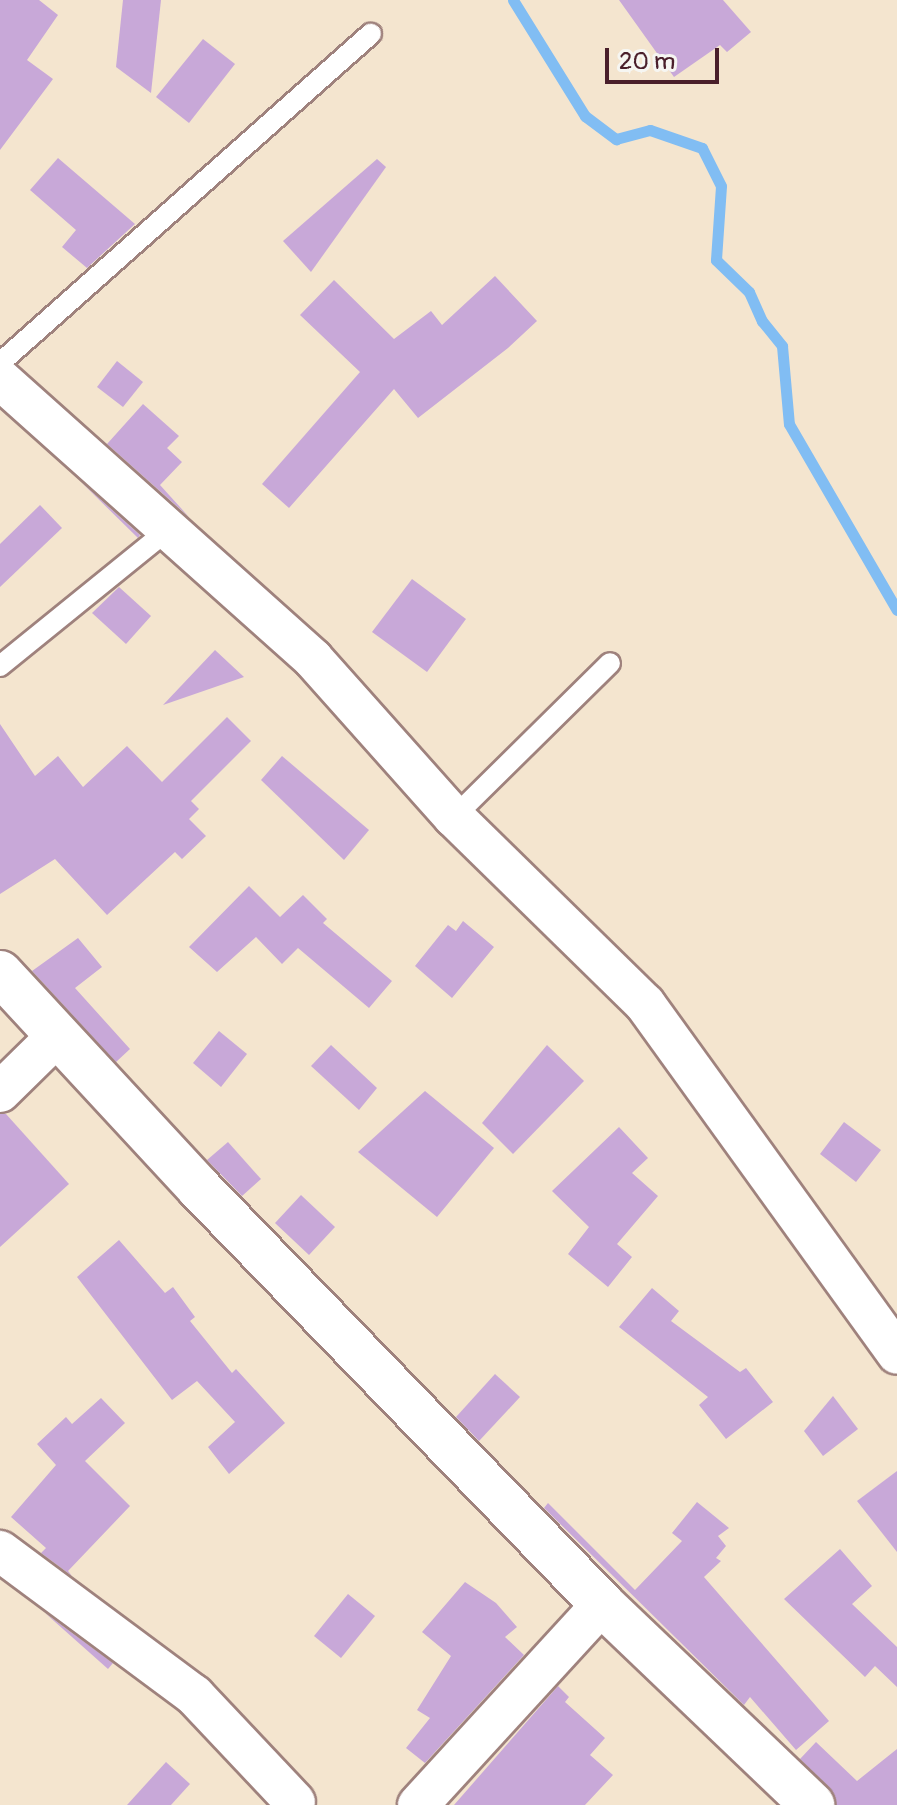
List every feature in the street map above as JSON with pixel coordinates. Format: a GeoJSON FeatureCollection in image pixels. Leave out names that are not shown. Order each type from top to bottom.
{"type":"FeatureCollection","features":[{"type":"Feature","properties":{"kind":"street"},"geometry":{"type":"LineString","coordinates":[[0,379],[313,659],[454,817],[645,1004],[897,1354]]}},
{"type":"Feature","properties":{"kind":"street"},"geometry":{"type":"LineString","coordinates":[[0,973],[602,1604],[812,1805]]}},
{"type":"Feature","properties":{"kind":"street"},"geometry":{"type":"LineString","coordinates":[[0,1092],[57,1036]]}},
{"type":"Feature","properties":{"kind":"street"},"geometry":{"type":"LineString","coordinates":[[0,1551],[194,1695],[295,1804]]}},
{"type":"Feature","properties":{"kind":"street"},"geometry":{"type":"LineString","coordinates":[[418,1805],[602,1604]]}},
{"type":"Feature","properties":{"kind":"lane"},"geometry":{"type":"LineString","coordinates":[[0,363],[371,34]]}},
{"type":"Feature","properties":{"kind":"lane"},"geometry":{"type":"LineString","coordinates":[[0,666],[169,529]]}},
{"type":"Feature","properties":{"kind":"lane"},"geometry":{"type":"LineString","coordinates":[[454,817],[610,663]]}},
{"type":"Feature","properties":{"kind":"building"},"geometry":{"type":"Polygon","coordinates":[[[0,0],[39,0],[58,15],[27,60],[53,79],[0,150],[0,0]]]}},
{"type":"Feature","properties":{"kind":"building"},"geometry":{"type":"Polygon","coordinates":[[[123,0],[161,0],[151,93],[116,67],[123,0]]]}},
{"type":"Feature","properties":{"kind":"building"},"geometry":{"type":"Polygon","coordinates":[[[619,0],[723,0],[751,32],[727,52],[720,45],[674,77],[619,0]]]}},
{"type":"Feature","properties":{"kind":"building"},"geometry":{"type":"Polygon","coordinates":[[[203,39],[235,64],[189,123],[156,97],[203,39]]]}},
{"type":"Feature","properties":{"kind":"building"},"geometry":{"type":"Polygon","coordinates":[[[58,158],[135,224],[87,268],[62,247],[76,230],[30,190],[58,158]]]}},
{"type":"Feature","properties":{"kind":"building"},"geometry":{"type":"Polygon","coordinates":[[[377,159],[386,167],[311,272],[283,241],[377,159]]]}},
{"type":"Feature","properties":{"kind":"building"},"geometry":{"type":"Polygon","coordinates":[[[495,276],[537,321],[508,348],[418,418],[394,389],[289,508],[262,484],[360,372],[300,315],[334,280],[394,339],[431,311],[442,325],[495,276]]]}},
{"type":"Feature","properties":{"kind":"building"},"geometry":{"type":"Polygon","coordinates":[[[117,361],[143,382],[123,407],[97,387],[117,361]]]}},
{"type":"Feature","properties":{"kind":"building"},"geometry":{"type":"Polygon","coordinates":[[[143,404],[179,436],[167,448],[182,462],[160,485],[189,517],[107,444],[143,404]]]}},
{"type":"Feature","properties":{"kind":"building"},"geometry":{"type":"Polygon","coordinates":[[[79,480],[140,535],[138,538],[79,480]]]}},
{"type":"Feature","properties":{"kind":"building"},"geometry":{"type":"Polygon","coordinates":[[[40,505],[62,528],[0,587],[0,544],[40,505]]]}},
{"type":"Feature","properties":{"kind":"building"},"geometry":{"type":"Polygon","coordinates":[[[412,579],[466,619],[427,672],[372,632],[412,579]]]}},
{"type":"Feature","properties":{"kind":"building"},"geometry":{"type":"Polygon","coordinates":[[[119,587],[151,616],[126,644],[92,613],[119,587]]]}},
{"type":"Feature","properties":{"kind":"building"},"geometry":{"type":"Polygon","coordinates":[[[215,650],[244,677],[163,705],[215,650]]]}},
{"type":"Feature","properties":{"kind":"building"},"geometry":{"type":"Polygon","coordinates":[[[227,717],[251,741],[191,801],[199,809],[189,819],[206,836],[182,859],[175,852],[107,915],[55,859],[0,894],[0,724],[35,776],[58,756],[83,787],[127,746],[162,782],[227,717]]]}},
{"type":"Feature","properties":{"kind":"building"},"geometry":{"type":"Polygon","coordinates":[[[282,756],[369,830],[344,860],[261,780],[282,756]]]}},
{"type":"Feature","properties":{"kind":"building"},"geometry":{"type":"Polygon","coordinates":[[[249,886],[280,917],[303,895],[327,919],[323,923],[392,981],[369,1008],[298,948],[282,964],[256,937],[217,972],[189,947],[249,886]]]}},
{"type":"Feature","properties":{"kind":"building"},"geometry":{"type":"Polygon","coordinates":[[[463,921],[494,947],[452,998],[415,966],[448,925],[456,931],[463,921]]]}},
{"type":"Feature","properties":{"kind":"building"},"geometry":{"type":"Polygon","coordinates":[[[78,938],[102,967],[75,988],[130,1049],[116,1062],[32,971],[78,938]]]}},
{"type":"Feature","properties":{"kind":"building"},"geometry":{"type":"Polygon","coordinates":[[[219,1031],[247,1054],[221,1087],[193,1063],[219,1031]]]}},
{"type":"Feature","properties":{"kind":"building"},"geometry":{"type":"Polygon","coordinates":[[[331,1045],[377,1088],[359,1110],[311,1066],[331,1045]]]}},
{"type":"Feature","properties":{"kind":"building"},"geometry":{"type":"Polygon","coordinates":[[[547,1045],[584,1081],[513,1154],[482,1123],[547,1045]]]}},
{"type":"Feature","properties":{"kind":"building"},"geometry":{"type":"Polygon","coordinates":[[[425,1091],[494,1148],[437,1217],[358,1152],[425,1091]]]}},
{"type":"Feature","properties":{"kind":"building"},"geometry":{"type":"Polygon","coordinates":[[[0,1114],[6,1114],[69,1184],[0,1247],[0,1114]]]}},
{"type":"Feature","properties":{"kind":"building"},"geometry":{"type":"Polygon","coordinates":[[[844,1122],[881,1150],[856,1182],[820,1154],[844,1122]]]}},
{"type":"Feature","properties":{"kind":"building"},"geometry":{"type":"Polygon","coordinates":[[[619,1127],[648,1158],[632,1173],[658,1196],[617,1244],[632,1257],[608,1287],[568,1254],[589,1227],[552,1191],[619,1127]]]}},
{"type":"Feature","properties":{"kind":"building"},"geometry":{"type":"Polygon","coordinates":[[[228,1142],[261,1179],[242,1196],[207,1160],[228,1142]]]}},
{"type":"Feature","properties":{"kind":"building"},"geometry":{"type":"Polygon","coordinates":[[[301,1195],[335,1227],[309,1255],[275,1223],[301,1195]]]}},
{"type":"Feature","properties":{"kind":"building"},"geometry":{"type":"Polygon","coordinates":[[[119,1240],[165,1293],[173,1287],[195,1317],[190,1321],[232,1373],[236,1369],[285,1423],[229,1474],[208,1447],[235,1422],[197,1381],[172,1400],[77,1277],[119,1240]]]}},
{"type":"Feature","properties":{"kind":"building"},"geometry":{"type":"Polygon","coordinates":[[[652,1288],[679,1311],[671,1321],[740,1372],[746,1368],[773,1402],[726,1439],[699,1405],[708,1397],[619,1327],[652,1288]]]}},
{"type":"Feature","properties":{"kind":"building"},"geometry":{"type":"Polygon","coordinates":[[[495,1374],[520,1397],[479,1441],[456,1417],[495,1374]]]}},
{"type":"Feature","properties":{"kind":"building"},"geometry":{"type":"Polygon","coordinates":[[[833,1396],[858,1429],[823,1456],[804,1431],[833,1396]]]}},
{"type":"Feature","properties":{"kind":"building"},"geometry":{"type":"Polygon","coordinates":[[[101,1398],[125,1423],[85,1461],[130,1506],[68,1571],[72,1576],[41,1553],[46,1548],[11,1517],[56,1465],[37,1444],[66,1417],[72,1424],[101,1398]]]}},
{"type":"Feature","properties":{"kind":"building"},"geometry":{"type":"Polygon","coordinates":[[[897,1471],[897,1552],[857,1501],[897,1471]]]}},
{"type":"Feature","properties":{"kind":"building"},"geometry":{"type":"Polygon","coordinates":[[[697,1502],[729,1528],[718,1536],[726,1546],[716,1558],[721,1561],[704,1577],[829,1721],[796,1750],[750,1697],[744,1705],[544,1508],[548,1503],[635,1590],[682,1541],[672,1533],[697,1502]]]}},
{"type":"Feature","properties":{"kind":"building"},"geometry":{"type":"Polygon","coordinates":[[[840,1549],[872,1586],[852,1604],[897,1647],[897,1687],[875,1666],[865,1677],[784,1599],[840,1549]]]}},
{"type":"Feature","properties":{"kind":"building"},"geometry":{"type":"Polygon","coordinates":[[[465,1582],[496,1603],[517,1627],[505,1637],[524,1655],[425,1763],[406,1748],[430,1718],[417,1710],[451,1656],[422,1632],[465,1582]]]}},
{"type":"Feature","properties":{"kind":"building"},"geometry":{"type":"Polygon","coordinates":[[[348,1594],[375,1616],[341,1658],[314,1636],[348,1594]]]}},
{"type":"Feature","properties":{"kind":"building"},"geometry":{"type":"Polygon","coordinates":[[[45,1613],[113,1663],[108,1669],[45,1613]]]}},
{"type":"Feature","properties":{"kind":"building"},"geometry":{"type":"Polygon","coordinates":[[[558,1686],[569,1697],[565,1702],[605,1738],[590,1755],[613,1775],[585,1805],[454,1805],[558,1686]]]}},
{"type":"Feature","properties":{"kind":"building"},"geometry":{"type":"Polygon","coordinates":[[[816,1742],[857,1781],[897,1749],[897,1805],[836,1805],[830,1788],[800,1759],[816,1742]]]}},
{"type":"Feature","properties":{"kind":"building"},"geometry":{"type":"Polygon","coordinates":[[[166,1762],[190,1784],[171,1805],[127,1805],[166,1762]]]}},
{"type":"Feature","properties":{"kind":"waterway"},"geometry":{"type":"LineString","coordinates":[[513,0],[585,116],[616,139],[650,130],[702,148],[721,186],[716,260],[749,292],[762,321],[782,346],[789,424],[897,610]]}}]}
